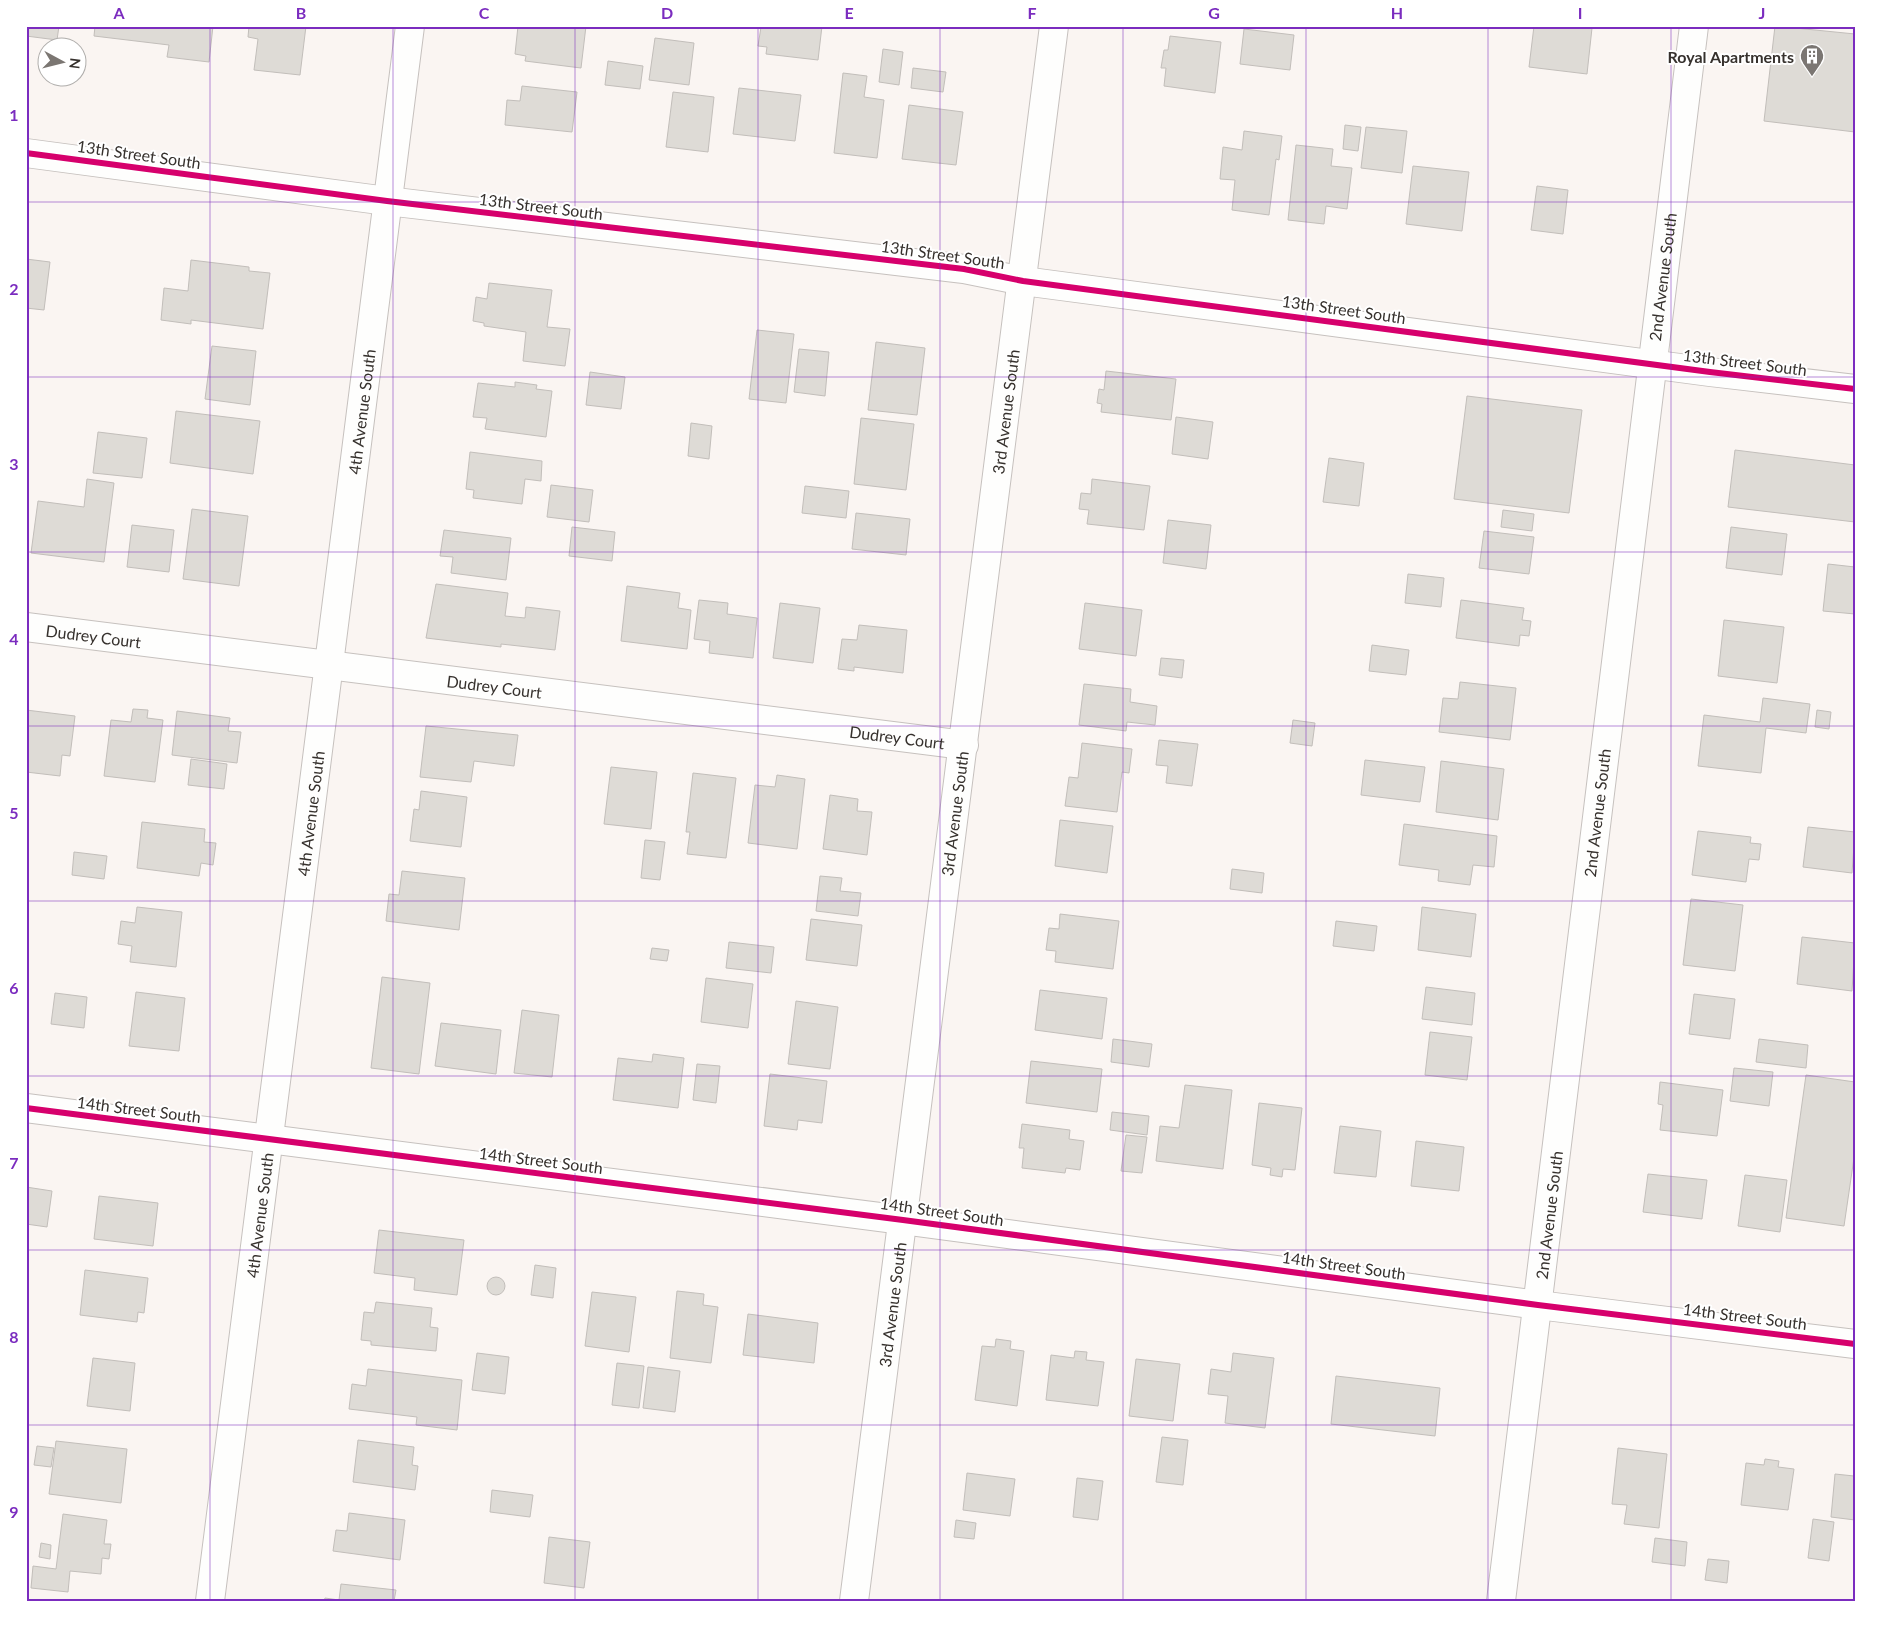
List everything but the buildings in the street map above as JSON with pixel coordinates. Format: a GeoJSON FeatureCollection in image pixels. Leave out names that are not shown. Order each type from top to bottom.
{"type":"FeatureCollection","features":[{"type":"Feature","properties":{"kind":"street","name":"4th Avenue South"},"geometry":{"type":"LineString","coordinates":[[210,1601],[410,26]]}},
{"type":"Feature","properties":{"kind":"street","name":"3rd Avenue South"},"geometry":{"type":"LineString","coordinates":[[854,1601],[1054,26]]}},
{"type":"Feature","properties":{"kind":"street","name":"2nd Avenue South"},"geometry":{"type":"LineString","coordinates":[[1501,1601],[1538,1305],[1649,364],[1694,26]]}},
{"type":"Feature","properties":{"kind":"street","name":"13th Street South"},"geometry":{"type":"LineString","coordinates":[[26,153],[387,202],[964,269],[1023,281],[1855,390]]}},
{"type":"Feature","properties":{"kind":"street","name":"Dudrey Court"},"geometry":{"type":"LineString","coordinates":[[26,627],[964,746]]}},
{"type":"Feature","properties":{"kind":"street","name":"14th Street South"},"geometry":{"type":"LineString","coordinates":[[26,1108],[903,1220],[1538,1305],[1855,1344]]}},
{"type":"Feature","properties":{"kind":"cycle path"},"geometry":{"type":"LineString","coordinates":[[26,153],[387,201],[964,269],[1023,281],[1710,372],[1855,389]]}},
{"type":"Feature","properties":{"kind":"cycle path"},"geometry":{"type":"LineString","coordinates":[[26,1108],[903,1220],[1538,1305],[1855,1344]]}},
{"type":"Feature","properties":{"kind":"place","name":"Royal Apartments"},"geometry":{"type":"Point","coordinates":[1812,77]}}]}
